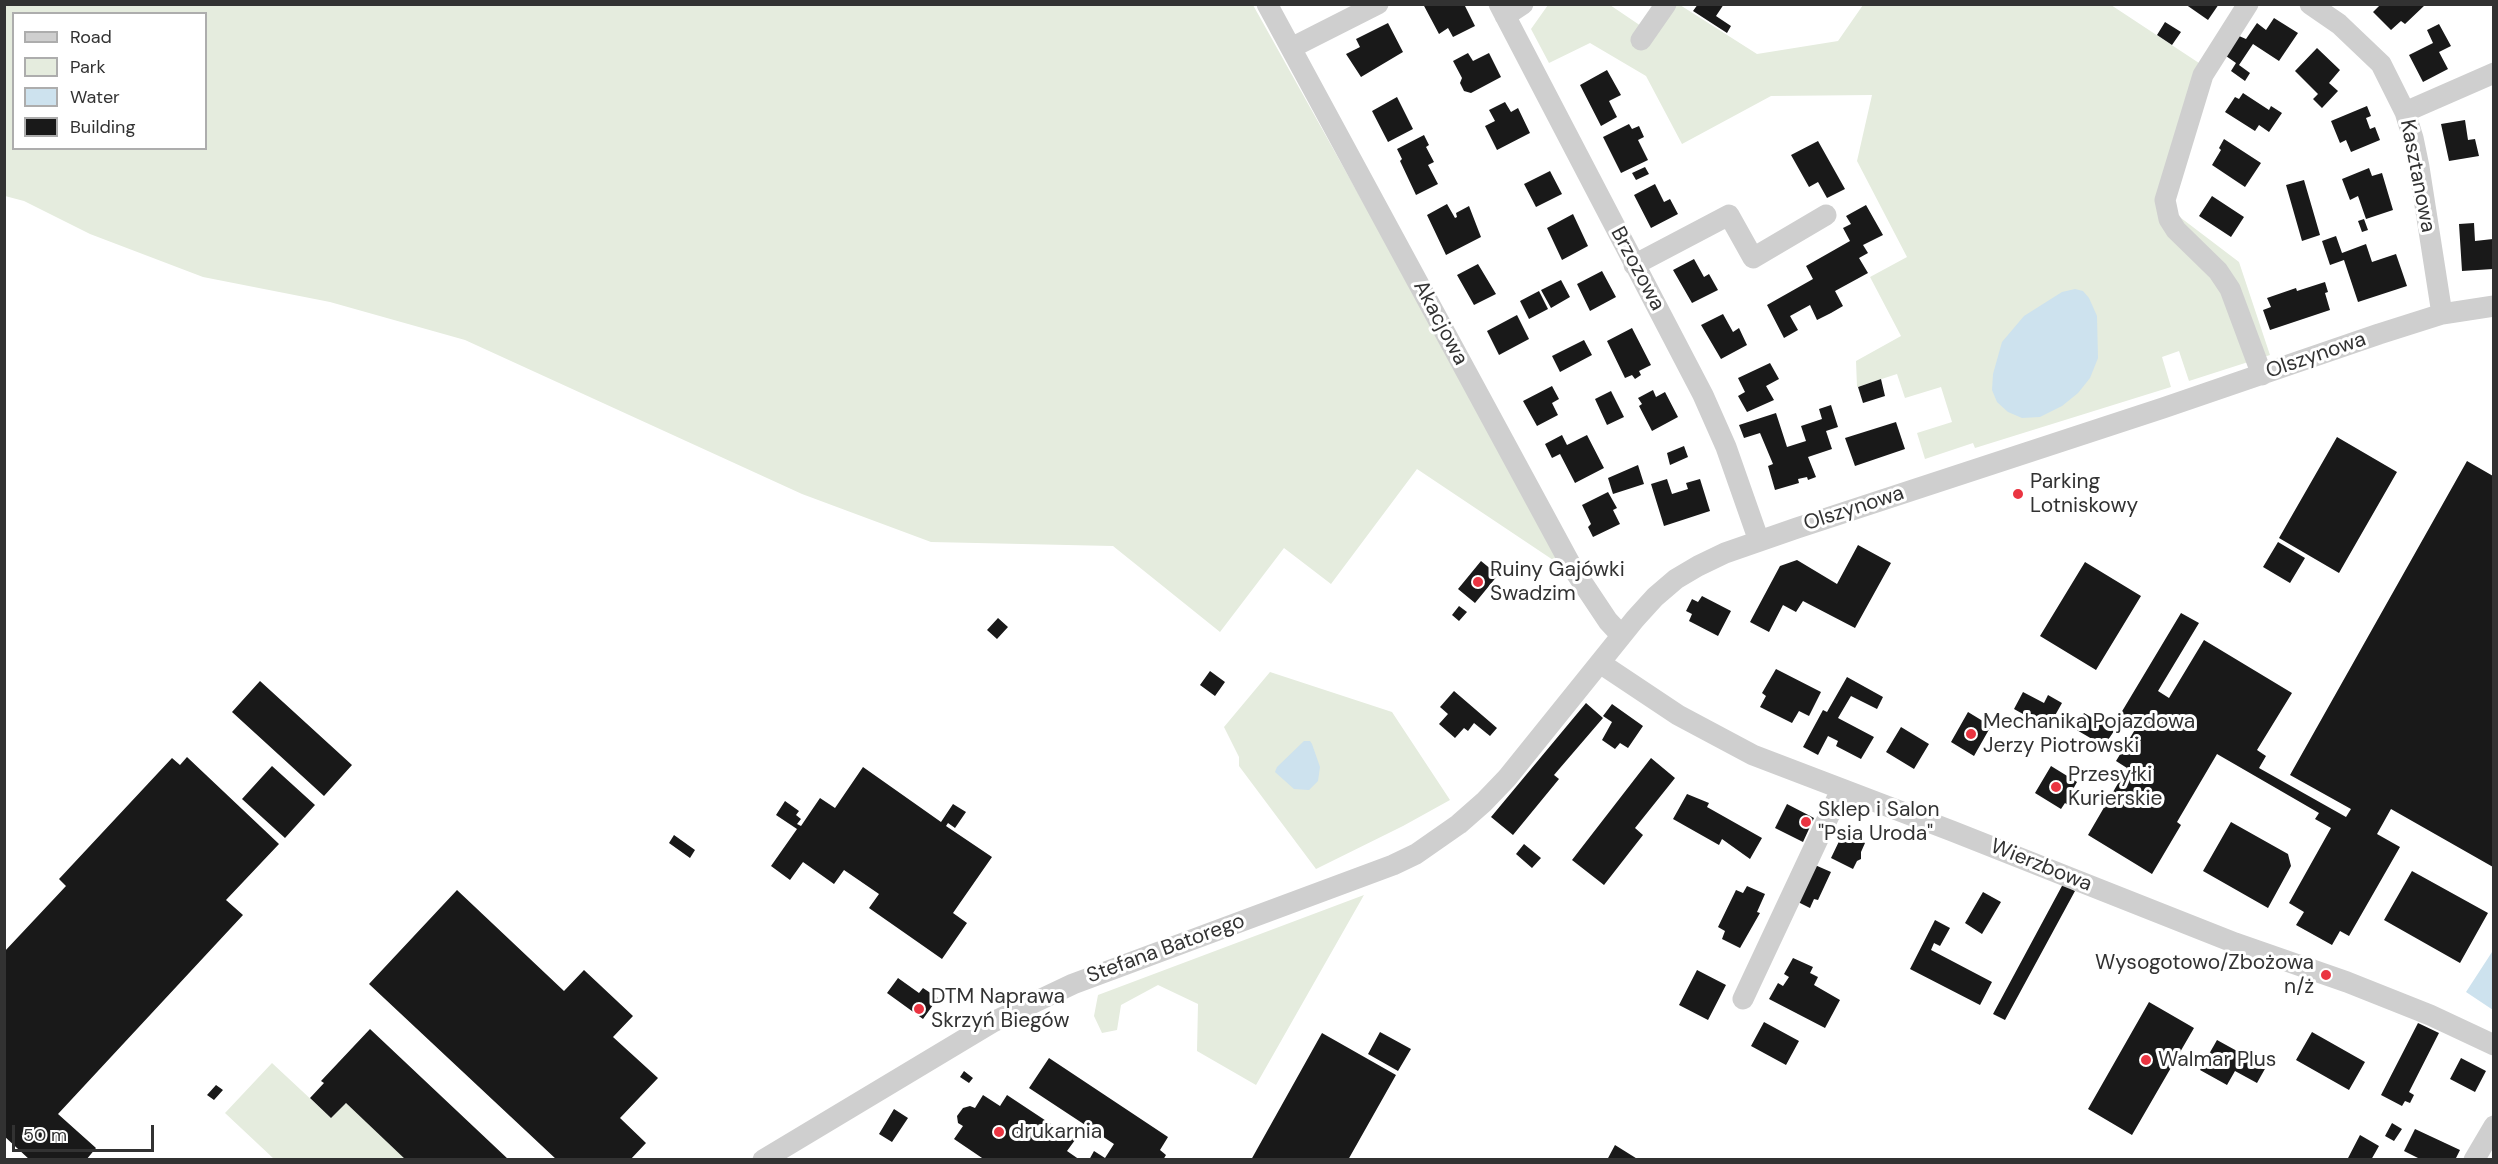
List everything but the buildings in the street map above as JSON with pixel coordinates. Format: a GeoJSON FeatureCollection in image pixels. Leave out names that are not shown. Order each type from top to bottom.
{"type":"FeatureCollection","features":[{"type":"Feature","properties":{"kind":"street","name":"Akacjowa"},"geometry":{"type":"LineString","coordinates":[[1267,4],[1572,567],[1608,621],[1621,635]]}},
{"type":"Feature","properties":{"kind":"street"},"geometry":{"type":"LineString","coordinates":[[1291,48],[1378,4]]}},
{"type":"Feature","properties":{"kind":"street"},"geometry":{"type":"LineString","coordinates":[[1502,10],[1523,4]]}},
{"type":"Feature","properties":{"kind":"street"},"geometry":{"type":"LineString","coordinates":[[1641,40],[1666,4]]}},
{"type":"Feature","properties":{"kind":"street"},"geometry":{"type":"LineString","coordinates":[[2248,4],[2203,75],[2165,200],[2169,219],[2176,230],[2218,271],[2230,289],[2262,375]]}},
{"type":"Feature","properties":{"kind":"street","name":"Kasztanowa"},"geometry":{"type":"LineString","coordinates":[[2310,4],[2339,24],[2380,64],[2405,112],[2417,157],[2442,314]]}},
{"type":"Feature","properties":{"kind":"street","name":"Brzozowa"},"geometry":{"type":"LineString","coordinates":[[1502,10],[1703,395],[1726,447],[1759,541]]}},
{"type":"Feature","properties":{"kind":"street"},"geometry":{"type":"LineString","coordinates":[[2405,112],[2493,73]]}},
{"type":"Feature","properties":{"kind":"street"},"geometry":{"type":"LineString","coordinates":[[1634,266],[1729,215],[1753,258],[1826,215]]}},
{"type":"Feature","properties":{"kind":"street","name":"Olszynowa"},"geometry":{"type":"LineString","coordinates":[[1324,890],[1409,858],[1459,824],[1507,778],[1621,635],[1655,597],[1676,579],[1725,553],[2442,314],[2493,306]]}},
{"type":"Feature","properties":{"kind":"street","name":"Wierzbowa"},"geometry":{"type":"LineString","coordinates":[[1600,663],[1678,716],[1753,755],[2235,943],[2430,1015],[2493,1045]]}},
{"type":"Feature","properties":{"kind":"street"},"geometry":{"type":"LineString","coordinates":[[1743,999],[1841,790]]}},
{"type":"Feature","properties":{"kind":"street","name":"Stefana Batorego"},"geometry":{"type":"LineString","coordinates":[[763,1160],[1003,1017],[1073,984],[1324,890]]}},
{"type":"Feature","properties":{"kind":"street"},"geometry":{"type":"LineString","coordinates":[[2474,1160],[2493,1126]]}},
{"type":"Feature","properties":{"kind":"green space"},"geometry":{"type":"Polygon","coordinates":[[[4,5],[1253,5],[1568,570],[1417,469],[1331,584],[1284,548],[1220,632],[1113,546],[931,542],[802,494],[465,340],[330,302],[203,277],[90,234],[24,201],[5,196],[4,5]]]}},
{"type":"Feature","properties":{"kind":"green space"},"geometry":{"type":"Polygon","coordinates":[[[1548,5],[1610,5],[1641,26],[1656,5],[1680,5],[1757,54],[1838,41],[1863,5],[2111,5],[2199,63],[2160,202],[2239,262],[2270,355],[2189,381],[2179,351],[2162,357],[2171,387],[1975,448],[1973,443],[1925,459],[1917,433],[1952,422],[1941,387],[1905,398],[1897,374],[1857,387],[1856,361],[1901,336],[1870,277],[1907,257],[1857,161],[1872,95],[1771,96],[1682,144],[1646,76],[1590,43],[1549,63],[1531,29],[1548,5]]]}},
{"type":"Feature","properties":{"kind":"green space"},"geometry":{"type":"Polygon","coordinates":[[[1270,672],[1392,712],[1450,800],[1316,869],[1239,766],[1239,757],[1224,727],[1270,672]]]}},
{"type":"Feature","properties":{"kind":"green space"},"geometry":{"type":"Polygon","coordinates":[[[1364,895],[1256,1085],[1197,1051],[1198,1004],[1158,985],[1121,1005],[1117,1030],[1102,1033],[1094,1016],[1098,995],[1364,895]]]}},
{"type":"Feature","properties":{"kind":"green space"},"geometry":{"type":"Polygon","coordinates":[[[272,1063],[331,1118],[346,1103],[406,1159],[274,1159],[225,1113],[272,1063]]]}},
{"type":"Feature","properties":{"kind":"water"},"geometry":{"type":"Polygon","coordinates":[[[2075,289],[2083,291],[2089,298],[2097,316],[2098,358],[2090,378],[2078,393],[2062,406],[2040,417],[2022,418],[2008,412],[1997,402],[1992,390],[1993,374],[2002,342],[2024,316],[2062,292],[2075,289]]]}},
{"type":"Feature","properties":{"kind":"water"},"geometry":{"type":"Polygon","coordinates":[[[1304,741],[1310,741],[1312,744],[1320,767],[1318,781],[1309,790],[1294,789],[1275,772],[1277,767],[1304,741]]]}},
{"type":"Feature","properties":{"kind":"water"},"geometry":{"type":"Polygon","coordinates":[[[2492,952],[2494,953],[2493,1010],[2466,992],[2492,952]]]}},
{"type":"Feature","properties":{"kind":"place","name":"Parking Lotniskowy"},"geometry":{"type":"Point","coordinates":[2018,494]}},
{"type":"Feature","properties":{"kind":"place","name":"Ruiny Gajówki Swadzim"},"geometry":{"type":"Point","coordinates":[1478,582]}},
{"type":"Feature","properties":{"kind":"place","name":"Mechanika Pojazdowa Jerzy Piotrowski"},"geometry":{"type":"Point","coordinates":[1971,734]}},
{"type":"Feature","properties":{"kind":"place","name":"Przesyłki Kurierskie"},"geometry":{"type":"Point","coordinates":[2056,787]}},
{"type":"Feature","properties":{"kind":"place","name":"Sklep i Salon \"Psia Uroda\""},"geometry":{"type":"Point","coordinates":[1806,822]}},
{"type":"Feature","properties":{"kind":"place","name":"Wysogotowo/Zbożowa n/ż"},"geometry":{"type":"Point","coordinates":[2326,975]}},
{"type":"Feature","properties":{"kind":"place","name":"DTM Naprawa Skrzyń Biegów"},"geometry":{"type":"Point","coordinates":[919,1009]}},
{"type":"Feature","properties":{"kind":"place","name":"Walmar Plus"},"geometry":{"type":"Point","coordinates":[2146,1060]}},
{"type":"Feature","properties":{"kind":"place","name":"drukarnia"},"geometry":{"type":"Point","coordinates":[999,1132]}}]}
